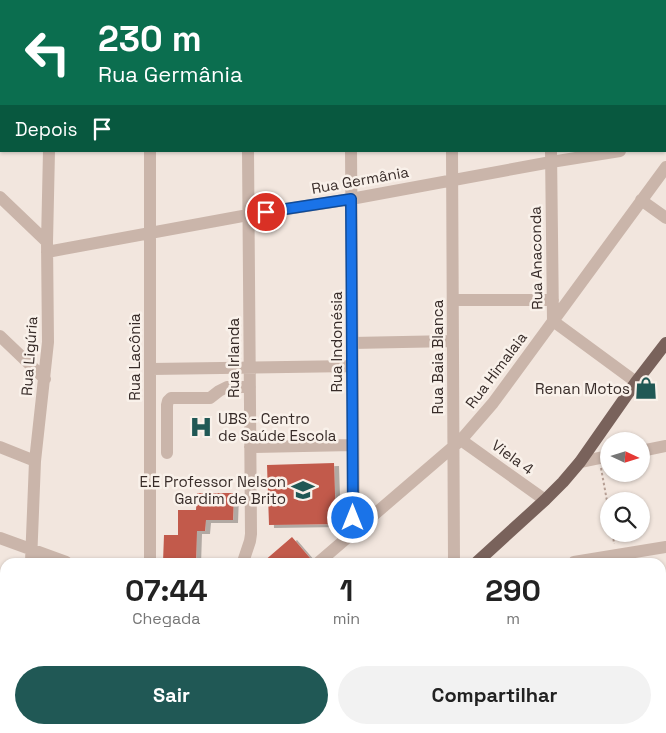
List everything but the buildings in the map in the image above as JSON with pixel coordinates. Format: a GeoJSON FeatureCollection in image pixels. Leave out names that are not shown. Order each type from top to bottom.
{"type":"FeatureCollection","features":[{"type":"Feature","properties":{"kind":"main road"},"geometry":{"type":"LineString","coordinates":[[481,558],[545,500],[580,462],[636,382],[665,345]]}},
{"type":"Feature","properties":{"kind":"street","name":"Rua Ligúria"},"geometry":{"type":"LineString","coordinates":[[31,556],[36,461],[48,342],[49,152]]}},
{"type":"Feature","properties":{"kind":"street","name":"Rua Lacônia"},"geometry":{"type":"LineString","coordinates":[[150,152],[150,558]]}},
{"type":"Feature","properties":{"kind":"street","name":"Rua Irlanda"},"geometry":{"type":"LineString","coordinates":[[244,558],[250,541],[248,152]]}},
{"type":"Feature","properties":{"kind":"street","name":"Rua Indonésia"},"geometry":{"type":"LineString","coordinates":[[351,152],[354,532]]}},
{"type":"Feature","properties":{"kind":"street","name":"Rua Baia Blanca"},"geometry":{"type":"LineString","coordinates":[[452,152],[453,341],[458,443],[454,558]]}},
{"type":"Feature","properties":{"kind":"street","name":"Rua Germânia"},"geometry":{"type":"LineString","coordinates":[[47,247],[150,233],[351,199],[452,180],[551,157],[608,152]]}},
{"type":"Feature","properties":{"kind":"street","name":"Rua Anaconda"},"geometry":{"type":"LineString","coordinates":[[551,157],[553,321],[636,382]]}},
{"type":"Feature","properties":{"kind":"street","name":"Rua Himalaia"},"geometry":{"type":"LineString","coordinates":[[324,558],[458,443],[493,403],[666,167]]}},
{"type":"Feature","properties":{"kind":"street"},"geometry":{"type":"LineString","coordinates":[[0,197],[47,247]]}},
{"type":"Feature","properties":{"kind":"street"},"geometry":{"type":"LineString","coordinates":[[642,200],[666,218]]}},
{"type":"Feature","properties":{"kind":"street"},"geometry":{"type":"LineString","coordinates":[[453,300],[553,300]]}},
{"type":"Feature","properties":{"kind":"street"},"geometry":{"type":"LineString","coordinates":[[0,336],[45,379]]}},
{"type":"Feature","properties":{"kind":"street"},"geometry":{"type":"LineString","coordinates":[[352,344],[453,341]]}},
{"type":"Feature","properties":{"kind":"street"},"geometry":{"type":"LineString","coordinates":[[151,369],[352,366]]}},
{"type":"Feature","properties":{"kind":"street"},"geometry":{"type":"LineString","coordinates":[[167,453],[167,405],[171,398],[210,398],[219,390],[227,387],[250,387]]}},
{"type":"Feature","properties":{"kind":"street","name":"Viela 4"},"geometry":{"type":"LineString","coordinates":[[458,443],[545,500]]}},
{"type":"Feature","properties":{"kind":"street"},"geometry":{"type":"LineString","coordinates":[[250,447],[353,445]]}},
{"type":"Feature","properties":{"kind":"street"},"geometry":{"type":"LineString","coordinates":[[650,449],[666,446]]}},
{"type":"Feature","properties":{"kind":"street"},"geometry":{"type":"LineString","coordinates":[[0,447],[36,461]]}},
{"type":"Feature","properties":{"kind":"street"},"geometry":{"type":"LineString","coordinates":[[580,462],[600,458]]}},
{"type":"Feature","properties":{"kind":"street"},"geometry":{"type":"LineString","coordinates":[[0,538],[31,556]]}},
{"type":"Feature","properties":{"kind":"street"},"geometry":{"type":"LineString","coordinates":[[599,558],[666,547]]}},
{"type":"Feature","properties":{"kind":"place","name":"Renan Motos"},"geometry":{"type":"Point","coordinates":[646,388]}},
{"type":"Feature","properties":{"kind":"place","name":"UBS - Centro de Saúde Escola"},"geometry":{"type":"Point","coordinates":[201,427]}},
{"type":"Feature","properties":{"kind":"place","name":"E.E Professor Nelson Gardim de Brito"},"geometry":{"type":"Point","coordinates":[303,490]}},
{"type":"Feature","properties":{"kind":"route"},"geometry":{"type":"LineString","coordinates":[[266,212],[351,199],[353,518]]}}]}
